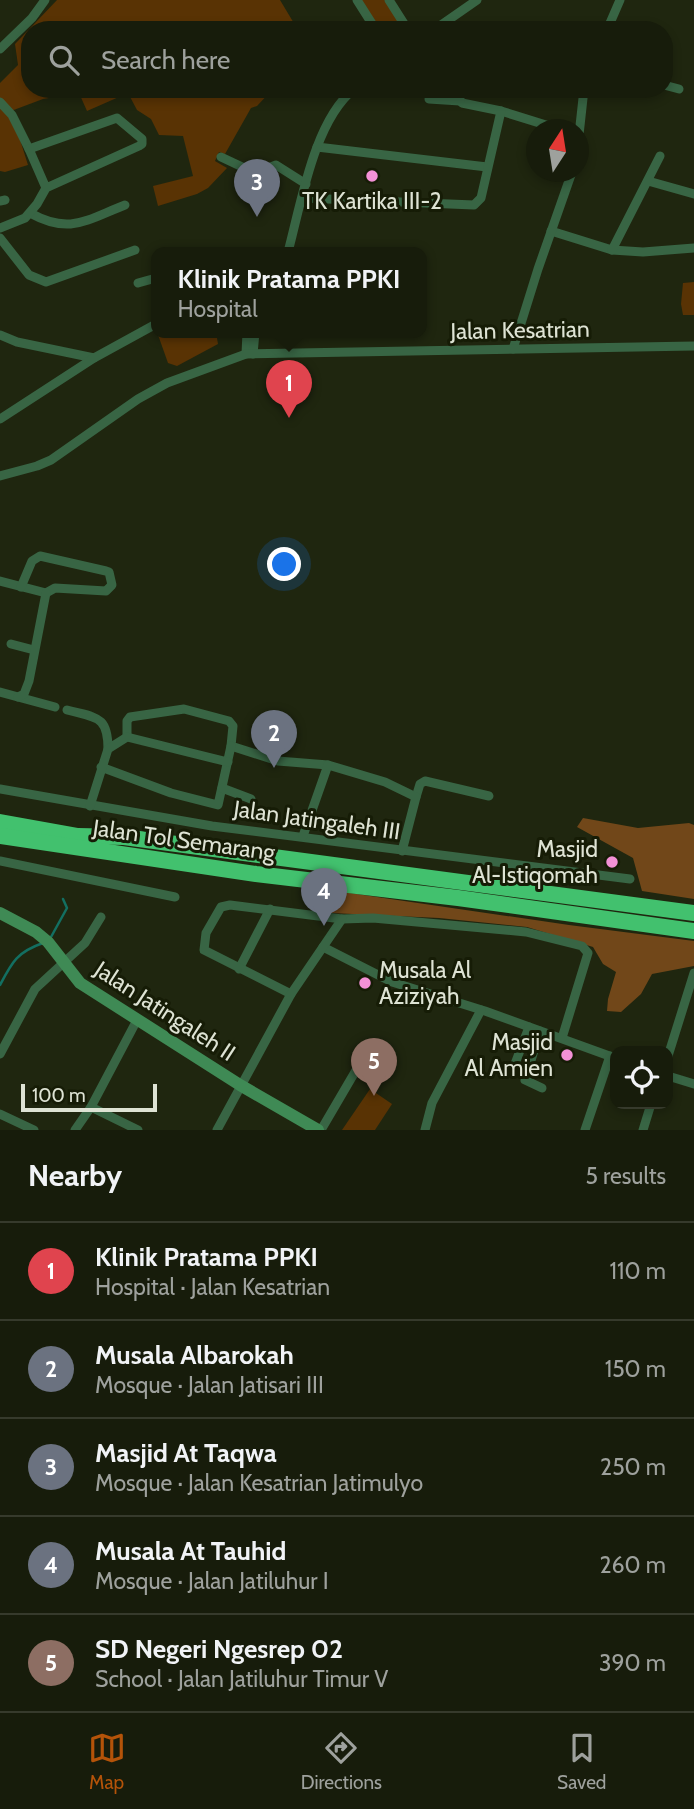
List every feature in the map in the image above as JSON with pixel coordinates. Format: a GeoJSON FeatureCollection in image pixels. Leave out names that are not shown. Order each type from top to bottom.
{"type":"FeatureCollection","features":[{"type":"Feature","properties":{"kind":"highway"},"geometry":{"type":"LineString","coordinates":[[0,810],[124,837]]}},
{"type":"Feature","properties":{"kind":"highway","name":"Jalan Tol Semarang"},"geometry":{"type":"LineString","coordinates":[[0,822],[78,836],[124,837],[694,913]]}},
{"type":"Feature","properties":{"kind":"highway","name":"Jalan Tol Semarang"},"geometry":{"type":"LineString","coordinates":[[4,837],[256,874],[458,898],[694,931]]}},
{"type":"Feature","properties":{"kind":"street"},"geometry":{"type":"LineString","coordinates":[[29,21],[45,0]]}},
{"type":"Feature","properties":{"kind":"street"},"geometry":{"type":"LineString","coordinates":[[357,0],[370,21]]}},
{"type":"Feature","properties":{"kind":"street"},"geometry":{"type":"LineString","coordinates":[[389,0],[402,21]]}},
{"type":"Feature","properties":{"kind":"street"},"geometry":{"type":"LineString","coordinates":[[447,21],[477,0]]}},
{"type":"Feature","properties":{"kind":"street"},"geometry":{"type":"LineString","coordinates":[[607,0],[619,2],[611,21]]}},
{"type":"Feature","properties":{"kind":"street"},"geometry":{"type":"LineString","coordinates":[[0,49],[21,29]]}},
{"type":"Feature","properties":{"kind":"street"},"geometry":{"type":"LineString","coordinates":[[673,87],[679,89]]}},
{"type":"Feature","properties":{"kind":"street"},"geometry":{"type":"LineString","coordinates":[[289,247],[317,147],[330,121],[347,98]]}},
{"type":"Feature","properties":{"kind":"street"},"geometry":{"type":"LineString","coordinates":[[581,119],[583,98]]}},
{"type":"Feature","properties":{"kind":"street"},"geometry":{"type":"LineString","coordinates":[[429,99],[460,101],[527,119]]}},
{"type":"Feature","properties":{"kind":"street"},"geometry":{"type":"LineString","coordinates":[[0,102],[12,115],[46,188]]}},
{"type":"Feature","properties":{"kind":"street"},"geometry":{"type":"LineString","coordinates":[[303,198],[474,205],[481,198],[501,111]]}},
{"type":"Feature","properties":{"kind":"street"},"geometry":{"type":"LineString","coordinates":[[0,228],[30,213],[46,188],[139,146],[142,139],[116,118],[29,149]]}},
{"type":"Feature","properties":{"kind":"street"},"geometry":{"type":"LineString","coordinates":[[317,147],[487,167]]}},
{"type":"Feature","properties":{"kind":"street"},"geometry":{"type":"LineString","coordinates":[[612,250],[660,156]]}},
{"type":"Feature","properties":{"kind":"street"},"geometry":{"type":"LineString","coordinates":[[221,157],[255,173],[276,165],[306,184]]}},
{"type":"Feature","properties":{"kind":"street"},"geometry":{"type":"LineString","coordinates":[[648,181],[694,194]]}},
{"type":"Feature","properties":{"kind":"street"},"geometry":{"type":"LineString","coordinates":[[513,349],[568,182]]}},
{"type":"Feature","properties":{"kind":"street"},"geometry":{"type":"LineString","coordinates":[[30,213],[57,225],[71,225],[125,205]]}},
{"type":"Feature","properties":{"kind":"street"},"geometry":{"type":"LineString","coordinates":[[551,231],[612,250],[643,252],[694,248]]}},
{"type":"Feature","properties":{"kind":"street"},"geometry":{"type":"LineString","coordinates":[[0,238],[29,275],[46,282],[135,250]]}},
{"type":"Feature","properties":{"kind":"street"},"geometry":{"type":"LineString","coordinates":[[138,282],[151,279]]}},
{"type":"Feature","properties":{"kind":"street"},"geometry":{"type":"LineString","coordinates":[[0,419],[94,358],[151,327]]}},
{"type":"Feature","properties":{"kind":"street"},"geometry":{"type":"LineString","coordinates":[[0,335],[18,342],[94,358]]}},
{"type":"Feature","properties":{"kind":"street"},"geometry":{"type":"LineString","coordinates":[[248,338],[250,354]]}},
{"type":"Feature","properties":{"kind":"street"},"geometry":{"type":"LineString","coordinates":[[250,354],[254,338]]}},
{"type":"Feature","properties":{"kind":"street","name":"Jalan Kesatrian"},"geometry":{"type":"LineString","coordinates":[[0,476],[51,460],[138,399],[167,383],[250,354],[694,346]]}},
{"type":"Feature","properties":{"kind":"street"},"geometry":{"type":"LineString","coordinates":[[0,581],[21,587],[46,593],[55,588],[106,591],[112,585],[109,572],[40,556],[32,561],[21,587]]}},
{"type":"Feature","properties":{"kind":"street"},"geometry":{"type":"LineString","coordinates":[[18,697],[25,692],[46,593]]}},
{"type":"Feature","properties":{"kind":"street"},"geometry":{"type":"LineString","coordinates":[[11,644],[34,650]]}},
{"type":"Feature","properties":{"kind":"street"},"geometry":{"type":"LineString","coordinates":[[0,692],[55,707]]}},
{"type":"Feature","properties":{"kind":"street"},"geometry":{"type":"LineString","coordinates":[[101,768],[171,793],[216,805],[219,803],[231,746],[232,723],[184,709],[130,717],[127,721],[127,737]]}},
{"type":"Feature","properties":{"kind":"street"},"geometry":{"type":"LineString","coordinates":[[67,710],[104,724],[108,732],[108,749],[90,806]]}},
{"type":"Feature","properties":{"kind":"street"},"geometry":{"type":"LineString","coordinates":[[108,749],[127,737],[228,762]]}},
{"type":"Feature","properties":{"kind":"street"},"geometry":{"type":"LineString","coordinates":[[231,746],[278,761],[328,765],[376,778],[416,797]]}},
{"type":"Feature","properties":{"kind":"street"},"geometry":{"type":"LineString","coordinates":[[303,836],[328,765]]}},
{"type":"Feature","properties":{"kind":"street"},"geometry":{"type":"LineString","coordinates":[[402,851],[420,784],[425,781],[489,796]]}},
{"type":"Feature","properties":{"kind":"street"},"geometry":{"type":"LineString","coordinates":[[222,788],[251,799]]}},
{"type":"Feature","properties":{"kind":"street","name":"Jalan Jatingaleh III"},"geometry":{"type":"LineString","coordinates":[[0,789],[212,826],[629,879]]}},
{"type":"Feature","properties":{"kind":"street"},"geometry":{"type":"LineString","coordinates":[[0,861],[175,897]]}},
{"type":"Feature","properties":{"kind":"street"},"geometry":{"type":"LineString","coordinates":[[290,994],[207,952],[203,946],[206,933],[218,911],[225,905],[342,919],[373,918],[526,932],[582,946],[587,950],[587,957],[562,1038]]}},
{"type":"Feature","properties":{"kind":"street"},"geometry":{"type":"LineString","coordinates":[[239,968],[270,909]]}},
{"type":"Feature","properties":{"kind":"street","name":"Jalan Jatingaleh II"},"geometry":{"type":"LineString","coordinates":[[0,913],[46,940],[80,983],[240,1085],[319,1130]]}},
{"type":"Feature","properties":{"kind":"street"},"geometry":{"type":"LineString","coordinates":[[0,1054],[35,989],[65,964],[90,937],[101,917]]}},
{"type":"Feature","properties":{"kind":"street"},"geometry":{"type":"LineString","coordinates":[[217,1130],[290,994],[342,919]]}},
{"type":"Feature","properties":{"kind":"street"},"geometry":{"type":"LineString","coordinates":[[323,947],[392,982],[610,1056]]}},
{"type":"Feature","properties":{"kind":"street"},"geometry":{"type":"LineString","coordinates":[[671,1046],[694,973]]}},
{"type":"Feature","properties":{"kind":"street"},"geometry":{"type":"LineString","coordinates":[[425,1130],[432,1103],[481,1010]]}},
{"type":"Feature","properties":{"kind":"street"},"geometry":{"type":"LineString","coordinates":[[75,1130],[91,1107],[137,1020]]}},
{"type":"Feature","properties":{"kind":"street"},"geometry":{"type":"LineString","coordinates":[[513,1069],[529,1027]]}},
{"type":"Feature","properties":{"kind":"street"},"geometry":{"type":"LineString","coordinates":[[540,1031],[525,1080],[542,1088]]}},
{"type":"Feature","properties":{"kind":"street"},"geometry":{"type":"LineString","coordinates":[[319,1130],[362,1060]]}},
{"type":"Feature","properties":{"kind":"street"},"geometry":{"type":"LineString","coordinates":[[585,1130],[610,1065]]}},
{"type":"Feature","properties":{"kind":"street"},"geometry":{"type":"LineString","coordinates":[[673,1078],[694,1084]]}},
{"type":"Feature","properties":{"kind":"street"},"geometry":{"type":"LineString","coordinates":[[91,1107],[138,1130]]}},
{"type":"Feature","properties":{"kind":"street"},"geometry":{"type":"LineString","coordinates":[[643,1130],[650,1109]]}},
{"type":"Feature","properties":{"kind":"street"},"geometry":{"type":"LineString","coordinates":[[0,1114],[34,1130]]}},
{"type":"Feature","properties":{"kind":"shaded area"},"geometry":{"type":"Polygon","coordinates":[[[57,0],[280,0],[293,21],[37,21],[57,0]]]}},
{"type":"Feature","properties":{"kind":"shaded area"},"geometry":{"type":"Polygon","coordinates":[[[361,0],[388,0],[401,21],[375,21],[361,0]]]}},
{"type":"Feature","properties":{"kind":"shaded area"},"geometry":{"type":"Polygon","coordinates":[[[21,38],[21,98],[49,98],[11,111],[28,165],[5,172],[0,171],[0,83],[18,65],[15,44],[21,38]]]}},
{"type":"Feature","properties":{"kind":"shaded area"},"geometry":{"type":"Polygon","coordinates":[[[81,98],[117,98],[87,111],[81,98]]]}},
{"type":"Feature","properties":{"kind":"shaded area"},"geometry":{"type":"Polygon","coordinates":[[[131,98],[265,98],[251,108],[225,154],[219,152],[215,161],[227,168],[208,188],[158,206],[153,186],[193,176],[183,136],[159,135],[151,119],[137,110],[131,98]]]}},
{"type":"Feature","properties":{"kind":"shaded area"},"geometry":{"type":"Polygon","coordinates":[[[694,282],[694,315],[683,315],[683,283],[694,282]]]}},
{"type":"Feature","properties":{"kind":"shaded area"},"geometry":{"type":"Polygon","coordinates":[[[159,338],[217,338],[218,344],[177,366],[168,363],[159,338]]]}},
{"type":"Feature","properties":{"kind":"shaded area"},"geometry":{"type":"Polygon","coordinates":[[[583,818],[638,828],[689,823],[694,825],[694,899],[642,891],[633,858],[577,827],[583,818]]]}},
{"type":"Feature","properties":{"kind":"shaded area"},"geometry":{"type":"Polygon","coordinates":[[[336,891],[694,941],[694,966],[652,974],[641,994],[621,1012],[607,1011],[616,972],[603,964],[593,947],[527,927],[439,918],[331,913],[336,891]]]}},
{"type":"Feature","properties":{"kind":"shaded area"},"geometry":{"type":"Polygon","coordinates":[[[370,1089],[392,1104],[375,1130],[342,1130],[370,1089]]]}},
{"type":"Feature","properties":{"kind":"waterway"},"geometry":{"type":"LineString","coordinates":[[51,937],[67,908],[63,899]]}},
{"type":"Feature","properties":{"kind":"waterway"},"geometry":{"type":"LineString","coordinates":[[0,985],[16,959],[27,950],[43,943]]}},
{"type":"Feature","properties":{"kind":"place","name":"TK Kartika III-2"},"geometry":{"type":"Point","coordinates":[372,176]}},
{"type":"Feature","properties":{"kind":"place","name":"Masjid At Taqwa"},"geometry":{"type":"Point","coordinates":[257,217]}},
{"type":"Feature","properties":{"kind":"place","name":"Klinik Pratama PPKI"},"geometry":{"type":"Point","coordinates":[289,418]}},
{"type":"Feature","properties":{"kind":"place","name":"Musala Albarokah"},"geometry":{"type":"Point","coordinates":[274,768]}},
{"type":"Feature","properties":{"kind":"place","name":"Masjid Al-Istiqomah"},"geometry":{"type":"Point","coordinates":[612,862]}},
{"type":"Feature","properties":{"kind":"place","name":"Musala At Tauhid"},"geometry":{"type":"Point","coordinates":[324,926]}},
{"type":"Feature","properties":{"kind":"place","name":"Musala Al Aziziyah"},"geometry":{"type":"Point","coordinates":[365,983]}},
{"type":"Feature","properties":{"kind":"place","name":"Masjid Al Amien"},"geometry":{"type":"Point","coordinates":[567,1055]}},
{"type":"Feature","properties":{"kind":"place","name":"SD Negeri Ngesrep 02"},"geometry":{"type":"Point","coordinates":[374,1096]}}]}
